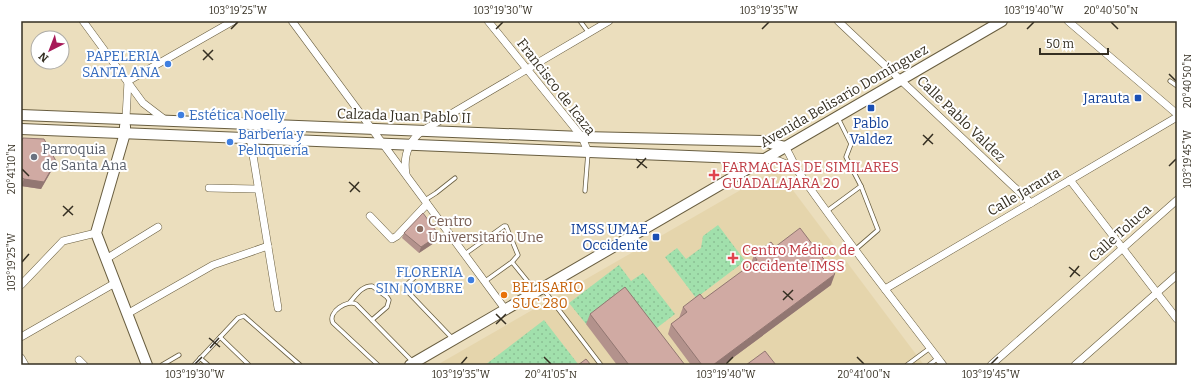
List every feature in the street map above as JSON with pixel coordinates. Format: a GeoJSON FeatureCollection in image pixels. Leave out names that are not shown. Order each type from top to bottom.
{"type":"FeatureCollection","features":[{"type":"Feature","properties":{"kind":"main road","name":"Avenida Belisario Domínguez"},"geometry":{"type":"LineString","coordinates":[[412,364],[1002,21]]}},
{"type":"Feature","properties":{"kind":"main road","name":"Calzada Juan Pablo II"},"geometry":{"type":"LineString","coordinates":[[21,115],[164,119],[582,137],[763,141],[785,146]]}},
{"type":"Feature","properties":{"kind":"main road"},"geometry":{"type":"LineString","coordinates":[[126,118],[125,133],[96,233],[147,365]]}},
{"type":"Feature","properties":{"kind":"main road","name":"Calzada Juan Pablo II"},"geometry":{"type":"LineString","coordinates":[[21,129],[764,159]]}},
{"type":"Feature","properties":{"kind":"street"},"geometry":{"type":"LineString","coordinates":[[83,21],[143,103],[164,119]]}},
{"type":"Feature","properties":{"kind":"street"},"geometry":{"type":"LineString","coordinates":[[128,81],[234,21]]}},
{"type":"Feature","properties":{"kind":"street"},"geometry":{"type":"LineString","coordinates":[[292,21],[505,309]]}},
{"type":"Feature","properties":{"kind":"street","name":"Francisco de Icaza"},"geometry":{"type":"LineString","coordinates":[[488,21],[582,137],[588,152]]}},
{"type":"Feature","properties":{"kind":"street"},"geometry":{"type":"LineString","coordinates":[[406,175],[405,159],[410,144],[422,131],[609,21]]}},
{"type":"Feature","properties":{"kind":"street","name":"Calle Pablo Valdez"},"geometry":{"type":"LineString","coordinates":[[838,21],[1031,203]]}},
{"type":"Feature","properties":{"kind":"street"},"geometry":{"type":"LineString","coordinates":[[1068,21],[1177,114]]}},
{"type":"Feature","properties":{"kind":"street"},"geometry":{"type":"LineString","coordinates":[[126,118],[128,81]]}},
{"type":"Feature","properties":{"kind":"street","name":"Calle Jarauta"},"geometry":{"type":"LineString","coordinates":[[885,289],[1177,117]]}},
{"type":"Feature","properties":{"kind":"street"},"geometry":{"type":"LineString","coordinates":[[250,138],[278,308]]}},
{"type":"Feature","properties":{"kind":"street"},"geometry":{"type":"LineString","coordinates":[[785,146],[796,168],[827,211],[943,365]]}},
{"type":"Feature","properties":{"kind":"street"},"geometry":{"type":"LineString","coordinates":[[764,159],[779,161],[796,168]]}},
{"type":"Feature","properties":{"kind":"street"},"geometry":{"type":"LineString","coordinates":[[1070,180],[1177,319]]}},
{"type":"Feature","properties":{"kind":"street"},"geometry":{"type":"LineString","coordinates":[[209,188],[258,189]]}},
{"type":"Feature","properties":{"kind":"street","name":"Calle Toluca"},"geometry":{"type":"LineString","coordinates":[[991,365],[1177,200]]}},
{"type":"Feature","properties":{"kind":"street"},"geometry":{"type":"LineString","coordinates":[[370,216],[392,238],[397,236],[426,202]]}},
{"type":"Feature","properties":{"kind":"street"},"geometry":{"type":"LineString","coordinates":[[106,259],[158,227]]}},
{"type":"Feature","properties":{"kind":"street"},"geometry":{"type":"LineString","coordinates":[[21,285],[63,241],[96,233]]}},
{"type":"Feature","properties":{"kind":"street"},"geometry":{"type":"LineString","coordinates":[[127,314],[213,265],[268,246]]}},
{"type":"Feature","properties":{"kind":"street"},"geometry":{"type":"LineString","coordinates":[[1075,365],[1177,275]]}},
{"type":"Feature","properties":{"kind":"street"},"geometry":{"type":"LineString","coordinates":[[21,337],[116,284]]}},
{"type":"Feature","properties":{"kind":"street"},"geometry":{"type":"LineString","coordinates":[[21,358],[25,365]]}},
{"type":"Feature","properties":{"kind":"lane"},"geometry":{"type":"LineString","coordinates":[[580,21],[589,33]]}},
{"type":"Feature","properties":{"kind":"lane"},"geometry":{"type":"LineString","coordinates":[[1170,81],[1177,86]]}},
{"type":"Feature","properties":{"kind":"lane"},"geometry":{"type":"LineString","coordinates":[[838,117],[851,144],[846,157],[878,230],[856,249]]}},
{"type":"Feature","properties":{"kind":"lane"},"geometry":{"type":"LineString","coordinates":[[585,191],[588,152]]}},
{"type":"Feature","properties":{"kind":"lane"},"geometry":{"type":"LineString","coordinates":[[426,202],[455,178]]}},
{"type":"Feature","properties":{"kind":"lane"},"geometry":{"type":"LineString","coordinates":[[827,211],[860,186]]}},
{"type":"Feature","properties":{"kind":"lane"},"geometry":{"type":"LineString","coordinates":[[464,255],[506,226],[518,255],[512,262],[484,282]]}},
{"type":"Feature","properties":{"kind":"lane"},"geometry":{"type":"LineString","coordinates":[[512,262],[529,283],[539,290],[601,365]]}},
{"type":"Feature","properties":{"kind":"lane"},"geometry":{"type":"LineString","coordinates":[[415,277],[406,285],[408,292],[454,339]]}},
{"type":"Feature","properties":{"kind":"lane"},"geometry":{"type":"LineString","coordinates":[[372,320],[387,307],[389,300],[372,286],[367,286],[361,289],[350,302],[331,315],[331,320],[333,323],[378,365]]}},
{"type":"Feature","properties":{"kind":"lane"},"geometry":{"type":"LineString","coordinates":[[350,302],[356,304],[412,364]]}},
{"type":"Feature","properties":{"kind":"lane"},"geometry":{"type":"LineString","coordinates":[[194,365],[238,318],[244,316],[300,365]]}},
{"type":"Feature","properties":{"kind":"lane"},"geometry":{"type":"LineString","coordinates":[[220,336],[249,365]]}},
{"type":"Feature","properties":{"kind":"lane"},"geometry":{"type":"LineString","coordinates":[[907,365],[930,348]]}},
{"type":"Feature","properties":{"kind":"lane"},"geometry":{"type":"LineString","coordinates":[[162,365],[179,355]]}},
{"type":"Feature","properties":{"kind":"lane"},"geometry":{"type":"LineString","coordinates":[[200,358],[208,365]]}},
{"type":"Feature","properties":{"kind":"lane"},"geometry":{"type":"LineString","coordinates":[[929,365],[938,358]]}},
{"type":"Feature","properties":{"kind":"shaded area","name":"Centro Médico de Occidente IMSS"},"geometry":{"type":"Polygon","coordinates":[[[777,169],[924,365],[437,365],[777,169]]]}},
{"type":"Feature","properties":{"kind":"green space"},"geometry":{"type":"Polygon","coordinates":[[[718,225],[745,261],[696,298],[665,257],[677,248],[686,259],[701,248],[703,236],[718,225]]]}},
{"type":"Feature","properties":{"kind":"green space"},"geometry":{"type":"Polygon","coordinates":[[[619,265],[631,281],[643,273],[675,314],[649,334],[621,297],[586,324],[569,303],[619,265]]]}},
{"type":"Feature","properties":{"kind":"green space"},"geometry":{"type":"Polygon","coordinates":[[[544,320],[578,364],[485,365],[544,320]]]}},
{"type":"Feature","properties":{"kind":"building","name":"Parroquia de Santa Ana"},"geometry":{"type":"Polygon","coordinates":[[[23,138],[44,139],[56,161],[44,182],[24,179],[21,177],[21,142],[23,138]]]}},
{"type":"Feature","properties":{"kind":"building","name":"Centro Universitario Une"},"geometry":{"type":"Polygon","coordinates":[[[423,213],[439,235],[421,247],[404,233],[423,213]]]}},
{"type":"Feature","properties":{"kind":"building"},"geometry":{"type":"Polygon","coordinates":[[[800,228],[835,274],[713,365],[702,365],[671,324],[687,312],[683,307],[700,294],[704,299],[757,260],[754,255],[771,242],[775,247],[800,228]]]}},
{"type":"Feature","properties":{"kind":"building"},"geometry":{"type":"Polygon","coordinates":[[[625,287],[685,365],[629,365],[590,314],[625,287]]]}},
{"type":"Feature","properties":{"kind":"building"},"geometry":{"type":"Polygon","coordinates":[[[765,351],[776,365],[746,365],[765,351]]]}},
{"type":"Feature","properties":{"kind":"building"},"geometry":{"type":"Polygon","coordinates":[[[586,359],[591,365],[578,365],[586,359]]]}},
{"type":"Feature","properties":{"kind":"place","name":"PAPELERIA SANTA ANA"},"geometry":{"type":"Point","coordinates":[168,64]}},
{"type":"Feature","properties":{"kind":"place","name":"Jarauta"},"geometry":{"type":"Point","coordinates":[1138,98]}},
{"type":"Feature","properties":{"kind":"place","name":"Pablo Valdez"},"geometry":{"type":"Point","coordinates":[871,108]}},
{"type":"Feature","properties":{"kind":"place","name":"Estética Noelly"},"geometry":{"type":"Point","coordinates":[181,115]}},
{"type":"Feature","properties":{"kind":"place","name":"Barbería y Peluquería"},"geometry":{"type":"Point","coordinates":[230,142]}},
{"type":"Feature","properties":{"kind":"place","name":"Parroquia de Santa Ana"},"geometry":{"type":"Point","coordinates":[34,157]}},
{"type":"Feature","properties":{"kind":"place","name":"FARMACIAS DE SIMILARES GUADALAJARA 20"},"geometry":{"type":"Point","coordinates":[714,175]}},
{"type":"Feature","properties":{"kind":"place","name":"Centro Universitario Une"},"geometry":{"type":"Point","coordinates":[420,229]}},
{"type":"Feature","properties":{"kind":"place","name":"IMSS UMAE Occidente"},"geometry":{"type":"Point","coordinates":[656,237]}},
{"type":"Feature","properties":{"kind":"place","name":"Centro Médico de Occidente IMSS"},"geometry":{"type":"Point","coordinates":[733,258]}},
{"type":"Feature","properties":{"kind":"place","name":"FLORERIA SIN NOMBRE"},"geometry":{"type":"Point","coordinates":[471,280]}},
{"type":"Feature","properties":{"kind":"place","name":"BELISARIO SUC 280"},"geometry":{"type":"Point","coordinates":[504,295]}}]}
